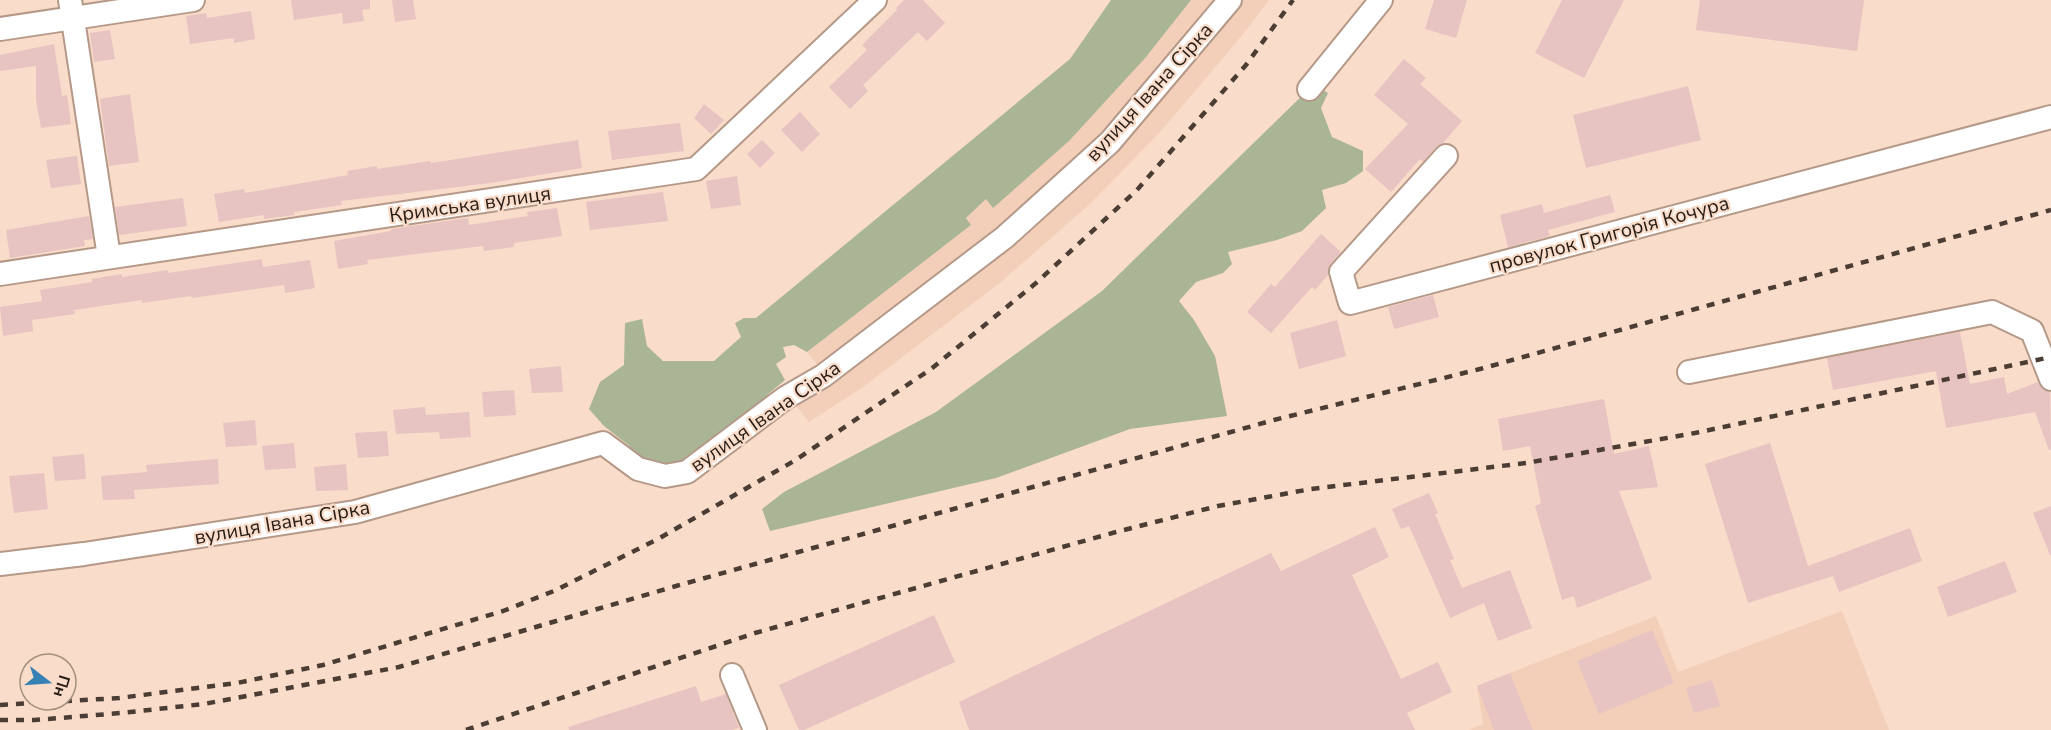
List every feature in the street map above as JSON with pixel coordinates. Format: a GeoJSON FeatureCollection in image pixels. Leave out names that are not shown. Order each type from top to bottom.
{"type":"FeatureCollection","features":[{"type":"Feature","properties":{"kind":"street"},"geometry":{"type":"LineString","coordinates":[[0,29],[71,9],[193,0]]}},
{"type":"Feature","properties":{"kind":"street","name":"вулиця Івана Сірка"},"geometry":{"type":"LineString","coordinates":[[0,564],[84,554],[355,512],[603,443],[638,469],[664,477],[687,472],[785,398],[823,376],[1005,237],[1110,142],[1230,0]]}},
{"type":"Feature","properties":{"kind":"street"},"geometry":{"type":"LineString","coordinates":[[1309,89],[1381,0]]}},
{"type":"Feature","properties":{"kind":"street","name":"Кримська вулиця"},"geometry":{"type":"LineString","coordinates":[[0,274],[696,169],[864,5]]}},
{"type":"Feature","properties":{"kind":"street"},"geometry":{"type":"LineString","coordinates":[[71,9],[109,257]]}},
{"type":"Feature","properties":{"kind":"street","name":"провулок Григорія Кочура"},"geometry":{"type":"LineString","coordinates":[[1446,156],[1341,272],[1350,303],[2051,117]]}},
{"type":"Feature","properties":{"kind":"street"},"geometry":{"type":"LineString","coordinates":[[1689,372],[1992,312],[2032,331],[2051,379]]}},
{"type":"Feature","properties":{"kind":"street"},"geometry":{"type":"LineString","coordinates":[[732,675],[755,730]]}},
{"type":"Feature","properties":{"kind":"shaded area"},"geometry":{"type":"Polygon","coordinates":[[[1191,0],[1220,0],[1105,136],[1007,225],[982,241],[819,367],[807,352],[971,225],[966,218],[986,199],[993,207],[1146,57],[1191,0]]]}},
{"type":"Feature","properties":{"kind":"shaded area"},"geometry":{"type":"Polygon","coordinates":[[[1240,0],[1269,0],[1161,131],[1092,202],[1001,282],[863,387],[809,422],[795,404],[853,368],[987,263],[1240,0]]]}},
{"type":"Feature","properties":{"kind":"shaded area"},"geometry":{"type":"Polygon","coordinates":[[[1842,611],[1889,730],[1468,730],[1483,724],[1477,686],[1656,616],[1678,672],[1842,611]]]}},
{"type":"Feature","properties":{"kind":"green space"},"geometry":{"type":"Polygon","coordinates":[[[1111,0],[1191,0],[1146,57],[1069,141],[993,208],[986,199],[966,218],[971,225],[807,352],[794,345],[783,347],[786,357],[776,364],[785,380],[767,395],[762,410],[698,456],[673,466],[645,461],[604,426],[589,409],[600,382],[624,365],[625,323],[642,319],[647,346],[663,361],[714,361],[741,337],[735,323],[744,318],[756,318],[1070,59],[1111,0]]]}},
{"type":"Feature","properties":{"kind":"green space"},"geometry":{"type":"Polygon","coordinates":[[[1309,89],[1321,89],[1328,93],[1321,108],[1332,137],[1363,151],[1363,171],[1346,183],[1322,190],[1326,208],[1302,231],[1277,240],[1228,252],[1232,264],[1223,273],[1196,282],[1179,301],[1194,320],[1215,356],[1227,416],[1130,429],[996,478],[770,531],[762,509],[784,492],[936,412],[1102,291],[1309,89]]]}},
{"type":"Feature","properties":{"kind":"building"},"geometry":{"type":"Polygon","coordinates":[[[291,0],[370,0],[370,9],[362,10],[364,21],[343,24],[342,13],[294,20],[291,0]]]}},
{"type":"Feature","properties":{"kind":"building"},"geometry":{"type":"Polygon","coordinates":[[[392,0],[413,0],[416,19],[395,22],[392,0]]]}},
{"type":"Feature","properties":{"kind":"building"},"geometry":{"type":"Polygon","coordinates":[[[904,0],[923,0],[945,23],[927,41],[918,32],[863,85],[868,91],[850,109],[829,87],[867,50],[862,45],[904,0]]]}},
{"type":"Feature","properties":{"kind":"building"},"geometry":{"type":"Polygon","coordinates":[[[1434,0],[1467,0],[1456,38],[1425,29],[1434,0]]]}},
{"type":"Feature","properties":{"kind":"building"},"geometry":{"type":"Polygon","coordinates":[[[1562,0],[1624,0],[1584,78],[1535,53],[1562,0]]]}},
{"type":"Feature","properties":{"kind":"building"},"geometry":{"type":"Polygon","coordinates":[[[1700,0],[1864,0],[1857,51],[1696,30],[1700,0]]]}},
{"type":"Feature","properties":{"kind":"building"},"geometry":{"type":"Polygon","coordinates":[[[251,11],[255,39],[234,43],[234,38],[190,44],[186,16],[206,13],[207,18],[251,11]]]}},
{"type":"Feature","properties":{"kind":"building"},"geometry":{"type":"Polygon","coordinates":[[[110,30],[115,59],[94,62],[90,33],[110,30]]]}},
{"type":"Feature","properties":{"kind":"building"},"geometry":{"type":"Polygon","coordinates":[[[54,44],[62,96],[67,95],[71,124],[41,128],[36,100],[36,66],[0,71],[0,55],[54,44]]]}},
{"type":"Feature","properties":{"kind":"building"},"geometry":{"type":"Polygon","coordinates":[[[1404,59],[1426,78],[1420,84],[1462,121],[1423,162],[1420,159],[1391,192],[1365,169],[1408,124],[1374,95],[1404,59]]]}},
{"type":"Feature","properties":{"kind":"building"},"geometry":{"type":"Polygon","coordinates":[[[1688,86],[1701,140],[1586,168],[1573,115],[1688,86]]]}},
{"type":"Feature","properties":{"kind":"building"},"geometry":{"type":"Polygon","coordinates":[[[130,94],[139,162],[109,166],[100,99],[130,94]]]}},
{"type":"Feature","properties":{"kind":"building"},"geometry":{"type":"Polygon","coordinates":[[[704,104],[724,120],[711,134],[694,118],[704,104]]]}},
{"type":"Feature","properties":{"kind":"building"},"geometry":{"type":"Polygon","coordinates":[[[800,112],[820,134],[802,152],[781,130],[800,112]]]}},
{"type":"Feature","properties":{"kind":"building"},"geometry":{"type":"Polygon","coordinates":[[[680,123],[684,151],[612,160],[608,131],[680,123]]]}},
{"type":"Feature","properties":{"kind":"building"},"geometry":{"type":"Polygon","coordinates":[[[578,140],[582,168],[490,183],[341,201],[342,205],[294,212],[294,215],[264,219],[264,215],[219,222],[214,194],[244,189],[245,193],[348,175],[347,171],[377,166],[377,169],[430,161],[431,163],[578,140]]]}},
{"type":"Feature","properties":{"kind":"building"},"geometry":{"type":"Polygon","coordinates":[[[762,140],[775,153],[760,168],[747,154],[762,140]]]}},
{"type":"Feature","properties":{"kind":"building"},"geometry":{"type":"Polygon","coordinates":[[[77,156],[81,184],[51,188],[46,160],[77,156]]]}},
{"type":"Feature","properties":{"kind":"building"},"geometry":{"type":"Polygon","coordinates":[[[737,176],[741,205],[711,209],[706,181],[737,176]]]}},
{"type":"Feature","properties":{"kind":"building"},"geometry":{"type":"Polygon","coordinates":[[[663,192],[668,221],[590,230],[586,202],[663,192]]]}},
{"type":"Feature","properties":{"kind":"building"},"geometry":{"type":"Polygon","coordinates":[[[1610,195],[1615,212],[1548,230],[1550,236],[1508,247],[1500,215],[1542,204],[1544,213],[1610,195]]]}},
{"type":"Feature","properties":{"kind":"building"},"geometry":{"type":"Polygon","coordinates":[[[183,198],[187,226],[119,235],[115,207],[183,198]]]}},
{"type":"Feature","properties":{"kind":"building"},"geometry":{"type":"Polygon","coordinates":[[[557,208],[562,236],[514,243],[514,247],[484,251],[483,246],[367,260],[368,264],[338,269],[334,241],[391,231],[391,229],[468,218],[469,225],[528,216],[527,212],[557,208]]]}},
{"type":"Feature","properties":{"kind":"building"},"geometry":{"type":"Polygon","coordinates":[[[89,216],[93,239],[84,240],[85,246],[10,258],[6,230],[89,216]]]}},
{"type":"Feature","properties":{"kind":"building"},"geometry":{"type":"Polygon","coordinates":[[[1321,234],[1341,252],[1331,263],[1328,275],[1315,290],[1312,287],[1271,333],[1247,312],[1271,284],[1275,287],[1321,234]]]}},
{"type":"Feature","properties":{"kind":"building"},"geometry":{"type":"Polygon","coordinates":[[[262,259],[263,267],[310,260],[315,288],[285,293],[284,285],[192,298],[191,296],[142,303],[142,300],[74,310],[75,314],[32,320],[33,331],[3,336],[0,307],[42,301],[40,290],[92,282],[92,279],[122,274],[122,277],[168,270],[168,273],[262,259]]]}},
{"type":"Feature","properties":{"kind":"building"},"geometry":{"type":"Polygon","coordinates":[[[1433,295],[1439,317],[1394,329],[1388,307],[1433,295]]]}},
{"type":"Feature","properties":{"kind":"building"},"geometry":{"type":"Polygon","coordinates":[[[1337,320],[1346,356],[1299,369],[1290,333],[1337,320]]]}},
{"type":"Feature","properties":{"kind":"building"},"geometry":{"type":"Polygon","coordinates":[[[1960,332],[1970,384],[2004,377],[2007,394],[2038,382],[2042,389],[2050,392],[2051,450],[2049,450],[2035,412],[1946,428],[1936,371],[1833,390],[1827,358],[1960,332]]]}},
{"type":"Feature","properties":{"kind":"building"},"geometry":{"type":"Polygon","coordinates":[[[561,366],[563,392],[532,393],[529,369],[561,366]]]}},
{"type":"Feature","properties":{"kind":"building"},"geometry":{"type":"Polygon","coordinates":[[[514,390],[516,415],[484,417],[482,392],[514,390]]]}},
{"type":"Feature","properties":{"kind":"building"},"geometry":{"type":"Polygon","coordinates":[[[1604,399],[1614,454],[1649,446],[1658,487],[1619,491],[1652,579],[1577,608],[1574,596],[1562,600],[1535,506],[1541,503],[1530,446],[1503,451],[1498,419],[1604,399]]]}},
{"type":"Feature","properties":{"kind":"building"},"geometry":{"type":"Polygon","coordinates":[[[425,407],[426,415],[469,412],[471,437],[440,439],[439,432],[396,434],[393,410],[425,407]]]}},
{"type":"Feature","properties":{"kind":"building"},"geometry":{"type":"Polygon","coordinates":[[[255,420],[257,445],[226,447],[223,423],[255,420]]]}},
{"type":"Feature","properties":{"kind":"building"},"geometry":{"type":"Polygon","coordinates":[[[387,431],[389,456],[358,458],[355,433],[387,431]]]}},
{"type":"Feature","properties":{"kind":"building"},"geometry":{"type":"Polygon","coordinates":[[[294,443],[296,468],[265,470],[262,446],[294,443]]]}},
{"type":"Feature","properties":{"kind":"building"},"geometry":{"type":"Polygon","coordinates":[[[1770,443],[1808,566],[1910,528],[1922,561],[1839,592],[1833,576],[1748,603],[1705,464],[1770,443]]]}},
{"type":"Feature","properties":{"kind":"building"},"geometry":{"type":"Polygon","coordinates":[[[84,454],[86,479],[55,481],[52,457],[84,454]]]}},
{"type":"Feature","properties":{"kind":"building"},"geometry":{"type":"Polygon","coordinates":[[[218,459],[219,484],[134,490],[135,499],[103,500],[101,476],[147,472],[146,465],[218,459]]]}},
{"type":"Feature","properties":{"kind":"building"},"geometry":{"type":"Polygon","coordinates":[[[346,464],[348,490],[316,491],[314,467],[346,464]]]}},
{"type":"Feature","properties":{"kind":"building"},"geometry":{"type":"Polygon","coordinates":[[[44,473],[48,509],[14,513],[9,476],[44,473]]]}},
{"type":"Feature","properties":{"kind":"building"},"geometry":{"type":"Polygon","coordinates":[[[1429,493],[1438,513],[1435,514],[1454,559],[1450,560],[1462,588],[1510,570],[1532,628],[1498,641],[1484,603],[1450,618],[1409,526],[1401,529],[1392,509],[1429,493]]]}},
{"type":"Feature","properties":{"kind":"building"},"geometry":{"type":"Polygon","coordinates":[[[2051,506],[2051,555],[2050,555],[2033,513],[2051,506]]]}},
{"type":"Feature","properties":{"kind":"building"},"geometry":{"type":"Polygon","coordinates":[[[1375,527],[1389,557],[1352,575],[1401,679],[1438,662],[1452,692],[1407,713],[1415,730],[969,730],[959,702],[1271,553],[1281,571],[1375,527]]]}},
{"type":"Feature","properties":{"kind":"building"},"geometry":{"type":"Polygon","coordinates":[[[2005,561],[2017,592],[1948,617],[1937,587],[2005,561]]]}},
{"type":"Feature","properties":{"kind":"building"},"geometry":{"type":"Polygon","coordinates":[[[934,615],[955,662],[804,730],[799,730],[779,685],[934,615]]]}},
{"type":"Feature","properties":{"kind":"building"},"geometry":{"type":"Polygon","coordinates":[[[1652,630],[1674,683],[1599,714],[1577,661],[1652,630]]]}},
{"type":"Feature","properties":{"kind":"building"},"geometry":{"type":"Polygon","coordinates":[[[1510,673],[1533,730],[1494,730],[1477,686],[1510,673]]]}},
{"type":"Feature","properties":{"kind":"building"},"geometry":{"type":"Polygon","coordinates":[[[1712,680],[1720,706],[1694,713],[1686,688],[1712,680]]]}},
{"type":"Feature","properties":{"kind":"building"},"geometry":{"type":"Polygon","coordinates":[[[696,686],[701,702],[726,694],[739,728],[732,730],[569,730],[568,727],[696,686]]]}},
{"type":"Feature","properties":{"kind":"railway"},"geometry":{"type":"LineString","coordinates":[[0,705],[119,698],[237,683],[323,665],[503,611],[554,591],[658,539],[794,461],[931,369],[1036,283],[1137,190],[1246,65],[1293,0]]}},
{"type":"Feature","properties":{"kind":"railway"},"geometry":{"type":"LineString","coordinates":[[0,720],[35,720],[204,704],[399,667],[676,586],[1274,420],[1480,369],[2051,210]]}},
{"type":"Feature","properties":{"kind":"railway"},"geometry":{"type":"LineString","coordinates":[[466,730],[755,633],[1116,532],[1218,506],[1311,489],[1526,463],[1695,433],[2051,357]]}}]}
